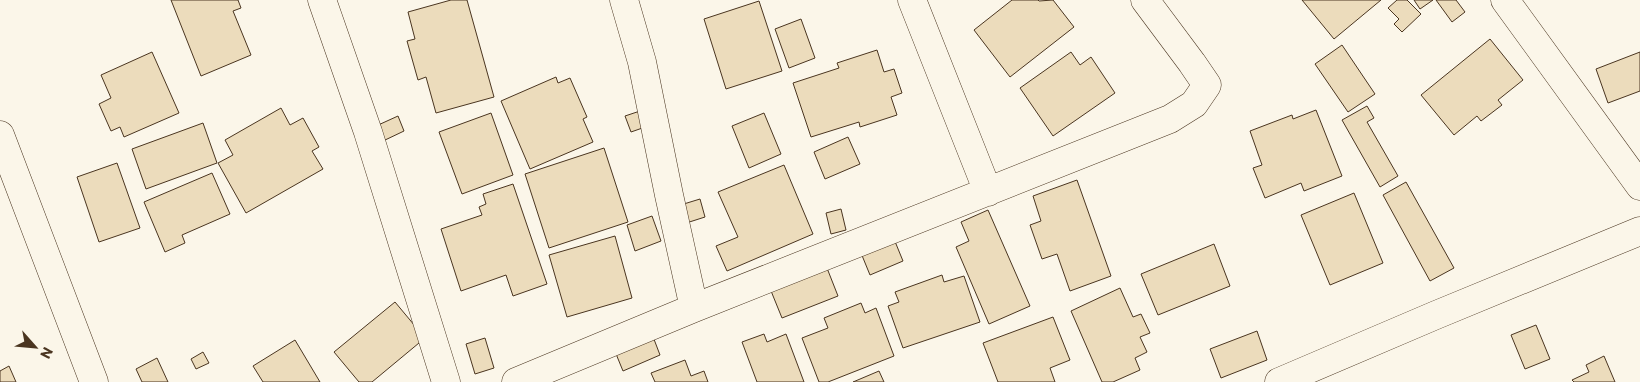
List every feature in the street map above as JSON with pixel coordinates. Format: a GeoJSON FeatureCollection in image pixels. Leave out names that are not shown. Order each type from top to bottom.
{"type":"FeatureCollection","features":[{"type":"Feature","properties":{"kind":"street"},"geometry":{"type":"LineString","coordinates":[[322,0],[368,132],[446,382]]}},
{"type":"Feature","properties":{"kind":"street"},"geometry":{"type":"LineString","coordinates":[[624,0],[642,62],[694,308]]}},
{"type":"Feature","properties":{"kind":"street"},"geometry":{"type":"LineString","coordinates":[[912,0],[988,192]]}},
{"type":"Feature","properties":{"kind":"street"},"geometry":{"type":"LineString","coordinates":[[516,382],[694,308],[1170,119],[1194,104],[1207,85],[1144,0]]}},
{"type":"Feature","properties":{"kind":"street"},"geometry":{"type":"LineString","coordinates":[[1505,0],[1640,186]]}},
{"type":"Feature","properties":{"kind":"street"},"geometry":{"type":"LineString","coordinates":[[0,135],[8,180],[94,382]]}},
{"type":"Feature","properties":{"kind":"street"},"geometry":{"type":"LineString","coordinates":[[1279,382],[1640,231]]}},
{"type":"Feature","properties":{"kind":"building"},"geometry":{"type":"Polygon","coordinates":[[[171,0],[238,0],[241,8],[233,11],[251,55],[201,76],[171,0]]]}},
{"type":"Feature","properties":{"kind":"building"},"geometry":{"type":"Polygon","coordinates":[[[451,0],[467,0],[494,97],[436,113],[426,77],[418,80],[407,41],[415,39],[408,12],[451,0]]]}},
{"type":"Feature","properties":{"kind":"building"},"geometry":{"type":"Polygon","coordinates":[[[1012,0],[1053,0],[1074,27],[1010,77],[974,30],[1012,0]]]}},
{"type":"Feature","properties":{"kind":"building"},"geometry":{"type":"Polygon","coordinates":[[[1302,0],[1381,0],[1334,39],[1302,0]]]}},
{"type":"Feature","properties":{"kind":"building"},"geometry":{"type":"Polygon","coordinates":[[[1397,0],[1407,0],[1421,14],[1402,32],[1394,24],[1399,19],[1388,8],[1397,0]]]}},
{"type":"Feature","properties":{"kind":"building"},"geometry":{"type":"Polygon","coordinates":[[[1414,0],[1433,0],[1420,9],[1414,0]]]}},
{"type":"Feature","properties":{"kind":"building"},"geometry":{"type":"Polygon","coordinates":[[[1436,0],[1456,0],[1465,12],[1452,22],[1436,0]]]}},
{"type":"Feature","properties":{"kind":"building"},"geometry":{"type":"Polygon","coordinates":[[[759,1],[782,71],[726,89],[704,19],[759,1]]]}},
{"type":"Feature","properties":{"kind":"building"},"geometry":{"type":"Polygon","coordinates":[[[801,19],[815,58],[789,68],[775,29],[801,19]]]}},
{"type":"Feature","properties":{"kind":"building"},"geometry":{"type":"Polygon","coordinates":[[[1490,39],[1523,80],[1498,100],[1502,105],[1481,121],[1477,116],[1454,135],[1421,95],[1490,39]]]}},
{"type":"Feature","properties":{"kind":"building"},"geometry":{"type":"Polygon","coordinates":[[[1342,45],[1375,94],[1348,112],[1315,64],[1342,45]]]}},
{"type":"Feature","properties":{"kind":"building"},"geometry":{"type":"Polygon","coordinates":[[[877,50],[884,72],[894,69],[902,93],[891,97],[897,115],[860,127],[859,122],[811,137],[793,83],[839,68],[837,63],[877,50]]]}},
{"type":"Feature","properties":{"kind":"building"},"geometry":{"type":"Polygon","coordinates":[[[152,52],[179,113],[124,137],[120,127],[111,131],[99,104],[111,98],[101,75],[152,52]]]}},
{"type":"Feature","properties":{"kind":"building"},"geometry":{"type":"Polygon","coordinates":[[[1071,52],[1080,65],[1091,57],[1115,93],[1053,136],[1020,88],[1071,52]]]}},
{"type":"Feature","properties":{"kind":"building"},"geometry":{"type":"Polygon","coordinates":[[[1640,52],[1640,91],[1608,103],[1596,69],[1640,52]]]}},
{"type":"Feature","properties":{"kind":"building"},"geometry":{"type":"Polygon","coordinates":[[[556,77],[558,83],[570,78],[587,117],[583,119],[593,142],[530,169],[501,101],[556,77]]]}},
{"type":"Feature","properties":{"kind":"building"},"geometry":{"type":"Polygon","coordinates":[[[1367,106],[1374,118],[1367,122],[1398,176],[1380,187],[1342,120],[1367,106]]]}},
{"type":"Feature","properties":{"kind":"building"},"geometry":{"type":"Polygon","coordinates":[[[281,108],[290,125],[303,118],[319,147],[312,151],[323,169],[246,213],[218,163],[233,155],[225,140],[281,108]]]}},
{"type":"Feature","properties":{"kind":"building"},"geometry":{"type":"Polygon","coordinates":[[[646,109],[651,125],[631,132],[625,116],[646,109]]]}},
{"type":"Feature","properties":{"kind":"building"},"geometry":{"type":"Polygon","coordinates":[[[1316,110],[1342,176],[1304,191],[1301,183],[1265,198],[1253,168],[1262,165],[1250,131],[1292,115],[1293,119],[1316,110]]]}},
{"type":"Feature","properties":{"kind":"building"},"geometry":{"type":"Polygon","coordinates":[[[491,113],[513,175],[462,194],[439,132],[491,113]]]}},
{"type":"Feature","properties":{"kind":"building"},"geometry":{"type":"Polygon","coordinates":[[[764,113],[781,154],[749,168],[732,126],[764,113]]]}},
{"type":"Feature","properties":{"kind":"building"},"geometry":{"type":"Polygon","coordinates":[[[398,116],[404,131],[383,141],[376,126],[398,116]]]}},
{"type":"Feature","properties":{"kind":"building"},"geometry":{"type":"Polygon","coordinates":[[[203,123],[217,163],[146,189],[132,149],[203,123]]]}},
{"type":"Feature","properties":{"kind":"building"},"geometry":{"type":"Polygon","coordinates":[[[848,137],[860,164],[825,179],[814,152],[848,137]]]}},
{"type":"Feature","properties":{"kind":"building"},"geometry":{"type":"Polygon","coordinates":[[[604,148],[628,222],[549,248],[525,174],[604,148]]]}},
{"type":"Feature","properties":{"kind":"building"},"geometry":{"type":"Polygon","coordinates":[[[117,163],[140,228],[99,242],[77,177],[117,163]]]}},
{"type":"Feature","properties":{"kind":"building"},"geometry":{"type":"Polygon","coordinates":[[[784,165],[813,234],[727,271],[716,246],[738,237],[718,192],[784,165]]]}},
{"type":"Feature","properties":{"kind":"building"},"geometry":{"type":"Polygon","coordinates":[[[212,173],[230,214],[182,235],[185,243],[165,252],[144,202],[212,173]]]}},
{"type":"Feature","properties":{"kind":"building"},"geometry":{"type":"Polygon","coordinates":[[[1077,180],[1111,276],[1070,291],[1057,254],[1042,259],[1030,225],[1041,221],[1033,196],[1077,180]]]}},
{"type":"Feature","properties":{"kind":"building"},"geometry":{"type":"Polygon","coordinates":[[[1406,182],[1454,268],[1430,281],[1383,195],[1406,182]]]}},
{"type":"Feature","properties":{"kind":"building"},"geometry":{"type":"Polygon","coordinates":[[[513,184],[547,284],[513,296],[506,275],[461,291],[441,229],[482,215],[479,207],[486,204],[483,194],[513,184]]]}},
{"type":"Feature","properties":{"kind":"building"},"geometry":{"type":"Polygon","coordinates":[[[1354,193],[1383,263],[1330,285],[1301,215],[1354,193]]]}},
{"type":"Feature","properties":{"kind":"building"},"geometry":{"type":"Polygon","coordinates":[[[700,199],[705,217],[680,225],[674,207],[700,199]]]}},
{"type":"Feature","properties":{"kind":"building"},"geometry":{"type":"Polygon","coordinates":[[[841,209],[846,230],[831,234],[826,213],[841,209]]]}},
{"type":"Feature","properties":{"kind":"building"},"geometry":{"type":"Polygon","coordinates":[[[988,210],[1030,306],[989,324],[956,247],[969,241],[961,222],[988,210]]]}},
{"type":"Feature","properties":{"kind":"building"},"geometry":{"type":"Polygon","coordinates":[[[652,216],[661,241],[635,251],[627,225],[652,216]]]}},
{"type":"Feature","properties":{"kind":"building"},"geometry":{"type":"Polygon","coordinates":[[[615,236],[632,298],[567,317],[549,255],[615,236]]]}},
{"type":"Feature","properties":{"kind":"building"},"geometry":{"type":"Polygon","coordinates":[[[894,239],[903,261],[870,275],[861,253],[894,239]]]}},
{"type":"Feature","properties":{"kind":"building"},"geometry":{"type":"Polygon","coordinates":[[[1214,244],[1230,286],[1158,315],[1141,274],[1214,244]]]}},
{"type":"Feature","properties":{"kind":"building"},"geometry":{"type":"Polygon","coordinates":[[[825,263],[838,296],[782,318],[769,286],[825,263]]]}},
{"type":"Feature","properties":{"kind":"building"},"geometry":{"type":"Polygon","coordinates":[[[942,275],[944,282],[964,276],[980,322],[903,348],[888,306],[899,302],[895,292],[942,275]]]}},
{"type":"Feature","properties":{"kind":"building"},"geometry":{"type":"Polygon","coordinates":[[[1120,288],[1133,317],[1141,314],[1150,333],[1140,337],[1147,352],[1135,358],[1140,370],[1113,382],[1102,382],[1071,311],[1120,288]]]}},
{"type":"Feature","properties":{"kind":"building"},"geometry":{"type":"Polygon","coordinates":[[[395,302],[425,338],[372,382],[359,382],[334,352],[395,302]]]}},
{"type":"Feature","properties":{"kind":"building"},"geometry":{"type":"Polygon","coordinates":[[[861,303],[865,313],[876,308],[894,356],[828,382],[819,382],[802,338],[828,328],[824,318],[861,303]]]}},
{"type":"Feature","properties":{"kind":"building"},"geometry":{"type":"Polygon","coordinates":[[[1053,317],[1070,360],[1050,368],[1055,382],[998,382],[983,343],[1053,317]]]}},
{"type":"Feature","properties":{"kind":"building"},"geometry":{"type":"Polygon","coordinates":[[[1536,325],[1550,359],[1525,369],[1511,335],[1536,325]]]}},
{"type":"Feature","properties":{"kind":"building"},"geometry":{"type":"Polygon","coordinates":[[[1257,331],[1267,360],[1221,378],[1210,349],[1257,331]]]}},
{"type":"Feature","properties":{"kind":"building"},"geometry":{"type":"Polygon","coordinates":[[[652,334],[660,355],[623,371],[614,349],[652,334]]]}},
{"type":"Feature","properties":{"kind":"building"},"geometry":{"type":"Polygon","coordinates":[[[764,334],[767,342],[786,334],[804,382],[757,382],[742,342],[764,334]]]}},
{"type":"Feature","properties":{"kind":"building"},"geometry":{"type":"Polygon","coordinates":[[[485,338],[494,368],[475,374],[466,344],[485,338]]]}},
{"type":"Feature","properties":{"kind":"building"},"geometry":{"type":"Polygon","coordinates":[[[295,340],[320,382],[263,382],[253,366],[295,340]]]}},
{"type":"Feature","properties":{"kind":"building"},"geometry":{"type":"Polygon","coordinates":[[[203,352],[209,363],[196,369],[191,359],[203,352]]]}},
{"type":"Feature","properties":{"kind":"building"},"geometry":{"type":"Polygon","coordinates":[[[1604,356],[1615,382],[1574,382],[1572,380],[1589,372],[1586,365],[1604,356]]]}},
{"type":"Feature","properties":{"kind":"building"},"geometry":{"type":"Polygon","coordinates":[[[157,358],[168,382],[142,382],[136,369],[157,358]]]}},
{"type":"Feature","properties":{"kind":"building"},"geometry":{"type":"Polygon","coordinates":[[[685,360],[691,376],[704,371],[708,382],[655,382],[651,373],[685,360]]]}},
{"type":"Feature","properties":{"kind":"building"},"geometry":{"type":"Polygon","coordinates":[[[9,366],[16,382],[0,382],[0,371],[9,366]]]}},
{"type":"Feature","properties":{"kind":"building"},"geometry":{"type":"Polygon","coordinates":[[[879,371],[884,382],[853,382],[879,371]]]}}]}
